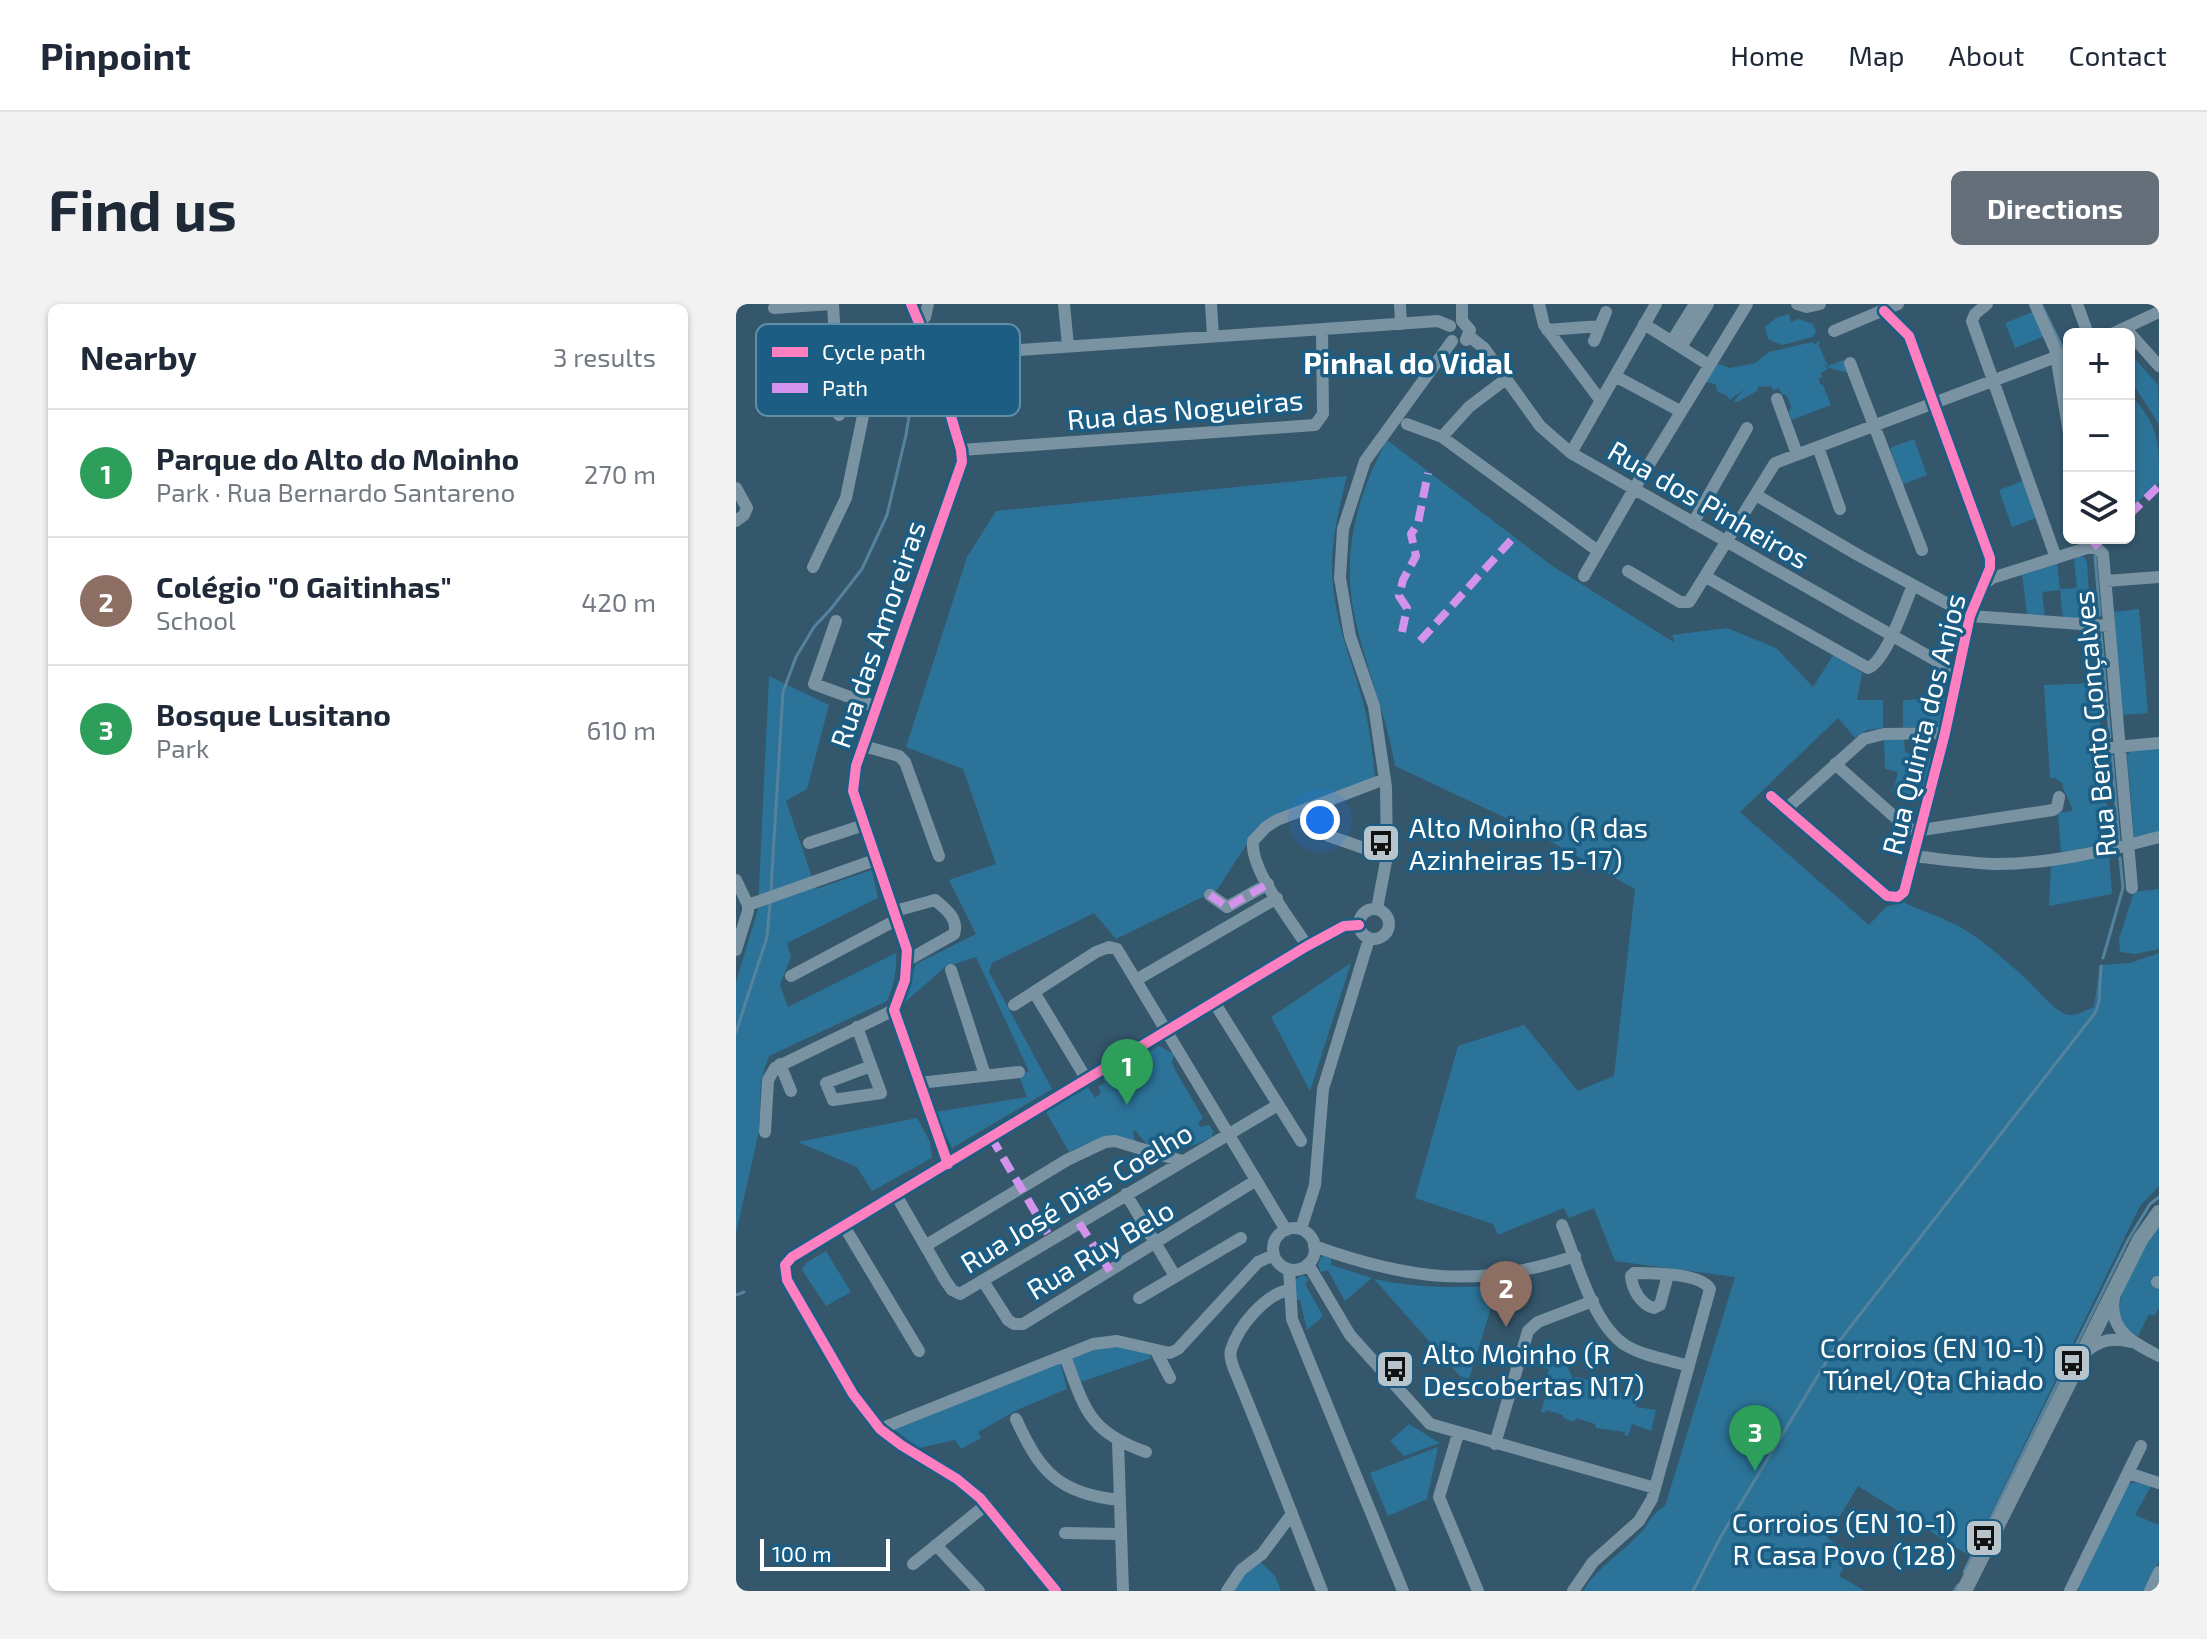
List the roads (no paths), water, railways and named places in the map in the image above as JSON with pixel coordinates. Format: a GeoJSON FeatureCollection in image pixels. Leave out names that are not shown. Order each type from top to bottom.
{"type":"FeatureCollection","features":[{"type":"Feature","properties":{"kind":"main road"},"geometry":{"type":"LineString","coordinates":[[1964,1591],[2140,1240],[2159,1213]]}},
{"type":"Feature","properties":{"kind":"street"},"geometry":{"type":"LineString","coordinates":[[774,308],[832,304],[833,324]]}},
{"type":"Feature","properties":{"kind":"street","name":"Rua das Amoreiras"},"geometry":{"type":"LineString","coordinates":[[911,304],[918,324]]}},
{"type":"Feature","properties":{"kind":"street"},"geometry":{"type":"LineString","coordinates":[[918,324],[925,317],[928,304]]}},
{"type":"Feature","properties":{"kind":"street"},"geometry":{"type":"LineString","coordinates":[[1064,304],[1068,346]]}},
{"type":"Feature","properties":{"kind":"street"},"geometry":{"type":"LineString","coordinates":[[1211,304],[1213,336]]}},
{"type":"Feature","properties":{"kind":"street"},"geometry":{"type":"LineString","coordinates":[[1400,304],[1401,324]]}},
{"type":"Feature","properties":{"kind":"street"},"geometry":{"type":"LineString","coordinates":[[1452,341],[1449,334],[1456,324],[1462,304]]}},
{"type":"Feature","properties":{"kind":"street"},"geometry":{"type":"LineString","coordinates":[[1539,304],[1541,321],[1601,401]]}},
{"type":"Feature","properties":{"kind":"street"},"geometry":{"type":"LineString","coordinates":[[1571,453],[1656,304]]}},
{"type":"Feature","properties":{"kind":"street"},"geometry":{"type":"LineString","coordinates":[[1676,344],[1695,304]]}},
{"type":"Feature","properties":{"kind":"street"},"geometry":{"type":"LineString","coordinates":[[1676,344],[1708,304]]}},
{"type":"Feature","properties":{"kind":"street"},"geometry":{"type":"LineString","coordinates":[[1584,576],[1680,411],[1747,304]]}},
{"type":"Feature","properties":{"kind":"street"},"geometry":{"type":"LineString","coordinates":[[1797,304],[1807,307],[1820,304]]}},
{"type":"Feature","properties":{"kind":"street"},"geometry":{"type":"LineString","coordinates":[[1834,331],[1898,304]]}},
{"type":"Feature","properties":{"kind":"street"},"geometry":{"type":"LineString","coordinates":[[1983,585],[1992,578],[2056,558],[1972,321],[1987,304]]}},
{"type":"Feature","properties":{"kind":"street"},"geometry":{"type":"LineString","coordinates":[[2035,304],[2053,342],[2063,400]]}},
{"type":"Feature","properties":{"kind":"street"},"geometry":{"type":"LineString","coordinates":[[2077,304],[2086,328]]}},
{"type":"Feature","properties":{"kind":"street","name":"Rua Quinta dos Anjos"},"geometry":{"type":"LineString","coordinates":[[1786,809],[1887,896],[1898,897],[1906,888],[1945,733],[1970,616],[1990,558],[1909,336],[1884,311]]}},
{"type":"Feature","properties":{"kind":"street"},"geometry":{"type":"LineString","coordinates":[[1594,341],[1606,312]]}},
{"type":"Feature","properties":{"kind":"street"},"geometry":{"type":"LineString","coordinates":[[2125,328],[2159,312]]}},
{"type":"Feature","properties":{"kind":"street"},"geometry":{"type":"LineString","coordinates":[[1020,348],[1438,321],[1470,327],[1470,337],[1464,342],[1452,341]]}},
{"type":"Feature","properties":{"kind":"street"},"geometry":{"type":"LineString","coordinates":[[1644,324],[1709,365]]}},
{"type":"Feature","properties":{"kind":"street"},"geometry":{"type":"LineString","coordinates":[[1547,330],[1600,326]]}},
{"type":"Feature","properties":{"kind":"street","name":"Rua das Nogueiras"},"geometry":{"type":"LineString","coordinates":[[961,450],[1315,425],[1323,414],[1322,330]]}},
{"type":"Feature","properties":{"kind":"street","name":"Rua dos Pinheiros"},"geometry":{"type":"LineString","coordinates":[[1470,337],[1484,348],[1540,426],[1571,453],[1958,673]]}},
{"type":"Feature","properties":{"kind":"street"},"geometry":{"type":"LineString","coordinates":[[2135,339],[2159,366]]}},
{"type":"Feature","properties":{"kind":"street"},"geometry":{"type":"LineString","coordinates":[[1377,909],[1387,856],[1385,779],[1374,706],[1350,636],[1340,578],[1343,529],[1365,461],[1452,341]]}},
{"type":"Feature","properties":{"kind":"street"},"geometry":{"type":"LineString","coordinates":[[1628,571],[1682,603],[1691,601],[1775,463],[2063,355]]}},
{"type":"Feature","properties":{"kind":"street"},"geometry":{"type":"LineString","coordinates":[[1850,363],[1922,550]]}},
{"type":"Feature","properties":{"kind":"street"},"geometry":{"type":"LineString","coordinates":[[1615,376],[1680,411]]}},
{"type":"Feature","properties":{"kind":"street"},"geometry":{"type":"LineString","coordinates":[[1442,437],[1469,407],[1506,379]]}},
{"type":"Feature","properties":{"kind":"street"},"geometry":{"type":"LineString","coordinates":[[1777,399],[1797,454]]}},
{"type":"Feature","properties":{"kind":"street"},"geometry":{"type":"LineString","coordinates":[[813,567],[846,498],[863,416]]}},
{"type":"Feature","properties":{"kind":"street","name":"Rua das Amoreiras"},"geometry":{"type":"LineString","coordinates":[[894,1010],[905,980],[908,960],[896,915],[853,791],[856,766],[960,469],[961,450],[950,416]]}},
{"type":"Feature","properties":{"kind":"street"},"geometry":{"type":"LineString","coordinates":[[1407,424],[1442,437],[1598,551]]}},
{"type":"Feature","properties":{"kind":"street"},"geometry":{"type":"LineString","coordinates":[[1693,523],[1747,428]]}},
{"type":"Feature","properties":{"kind":"street"},"geometry":{"type":"LineString","coordinates":[[1818,447],[1840,509]]}},
{"type":"Feature","properties":{"kind":"street"},"geometry":{"type":"LineString","coordinates":[[736,488],[747,508],[736,521]]}},
{"type":"Feature","properties":{"kind":"street"},"geometry":{"type":"LineString","coordinates":[[1756,495],[1970,616],[2109,626]]}},
{"type":"Feature","properties":{"kind":"street","name":"Rua Bento Gonçalves"},"geometry":{"type":"LineString","coordinates":[[2056,558],[2093,547],[2100,550],[2104,557],[2132,888]]}},
{"type":"Feature","properties":{"kind":"street"},"geometry":{"type":"LineString","coordinates":[[1706,577],[1866,668],[1876,664],[1913,585]]}},
{"type":"Feature","properties":{"kind":"street"},"geometry":{"type":"LineString","coordinates":[[2106,581],[2159,577]]}},
{"type":"Feature","properties":{"kind":"street"},"geometry":{"type":"LineString","coordinates":[[836,621],[814,684],[877,707]]}},
{"type":"Feature","properties":{"kind":"street"},"geometry":{"type":"LineString","coordinates":[[1771,796],[1786,809],[1858,743],[1870,736],[1945,733]]}},
{"type":"Feature","properties":{"kind":"street"},"geometry":{"type":"LineString","coordinates":[[2105,748],[2159,743]]}},
{"type":"Feature","properties":{"kind":"street"},"geometry":{"type":"LineString","coordinates":[[864,746],[899,756],[905,762],[939,856]]}},
{"type":"Feature","properties":{"kind":"street"},"geometry":{"type":"LineString","coordinates":[[1835,764],[1906,827],[1919,831],[2053,810],[2059,797]]}},
{"type":"Feature","properties":{"kind":"street"},"geometry":{"type":"LineString","coordinates":[[1307,946],[1253,856],[1253,841],[1266,827],[1385,779]]}},
{"type":"Feature","properties":{"kind":"street"},"geometry":{"type":"LineString","coordinates":[[809,843],[864,825]]}},
{"type":"Feature","properties":{"kind":"street"},"geometry":{"type":"LineString","coordinates":[[1329,836],[1387,856]]}},
{"type":"Feature","properties":{"kind":"street"},"geometry":{"type":"LineString","coordinates":[[1913,856],[2005,863],[2128,847],[2159,837]]}},
{"type":"Feature","properties":{"kind":"street"},"geometry":{"type":"LineString","coordinates":[[748,905],[875,860]]}},
{"type":"Feature","properties":{"kind":"street"},"geometry":{"type":"LineString","coordinates":[[1210,895],[1227,907],[1265,879]]}},
{"type":"Feature","properties":{"kind":"street"},"geometry":{"type":"LineString","coordinates":[[736,880],[748,905],[736,950]]}},
{"type":"Feature","properties":{"kind":"street"},"geometry":{"type":"LineString","coordinates":[[1136,980],[1277,898]]}},
{"type":"Feature","properties":{"kind":"street"},"geometry":{"type":"LineString","coordinates":[[791,976],[896,915],[935,900],[950,914],[954,934],[908,960]]}},
{"type":"Feature","properties":{"kind":"street"},"geometry":{"type":"LineString","coordinates":[[1377,909],[1386,915],[1389,925],[1384,935],[1369,939],[1359,925],[1366,911],[1377,909]]}},
{"type":"Feature","properties":{"kind":"street"},"geometry":{"type":"LineString","coordinates":[[1056,1591],[987,1504],[960,1481],[880,1429],[853,1394],[786,1275],[785,1265],[792,1257],[1307,946],[1344,926],[1359,925]]}},
{"type":"Feature","properties":{"kind":"street"},"geometry":{"type":"LineString","coordinates":[[1301,1229],[1315,1185],[1323,1089],[1369,939]]}},
{"type":"Feature","properties":{"kind":"street"},"geometry":{"type":"LineString","coordinates":[[1014,1005],[1096,952],[1109,947],[1117,949],[1286,1230]]}},
{"type":"Feature","properties":{"kind":"street"},"geometry":{"type":"LineString","coordinates":[[951,970],[985,1075]]}},
{"type":"Feature","properties":{"kind":"street"},"geometry":{"type":"LineString","coordinates":[[1034,992],[1087,1080]]}},
{"type":"Feature","properties":{"kind":"street"},"geometry":{"type":"LineString","coordinates":[[1214,1002],[1301,1141]]}},
{"type":"Feature","properties":{"kind":"street"},"geometry":{"type":"LineString","coordinates":[[765,1132],[768,1080],[773,1070],[894,1010],[948,1164]]}},
{"type":"Feature","properties":{"kind":"street"},"geometry":{"type":"LineString","coordinates":[[857,1027],[871,1066]]}},
{"type":"Feature","properties":{"kind":"street"},"geometry":{"type":"LineString","coordinates":[[780,1064],[791,1091]]}},
{"type":"Feature","properties":{"kind":"street"},"geometry":{"type":"LineString","coordinates":[[919,1083],[1019,1072]]}},
{"type":"Feature","properties":{"kind":"street","name":"Rua José Dias Coelho"},"geometry":{"type":"LineString","coordinates":[[896,1195],[945,1280],[960,1294],[1278,1105]]}},
{"type":"Feature","properties":{"kind":"street"},"geometry":{"type":"LineString","coordinates":[[925,1246],[1067,1160],[1105,1142],[1115,1141],[1182,1161]]}},
{"type":"Feature","properties":{"kind":"street","name":"Rua Ruy Belo"},"geometry":{"type":"LineString","coordinates":[[983,1281],[1008,1320],[1023,1324],[1255,1181]]}},
{"type":"Feature","properties":{"kind":"street"},"geometry":{"type":"LineString","coordinates":[[1126,1194],[1175,1276]]}},
{"type":"Feature","properties":{"kind":"street"},"geometry":{"type":"LineString","coordinates":[[1562,1225],[1607,1327],[1625,1345],[1689,1366]]}},
{"type":"Feature","properties":{"kind":"street"},"geometry":{"type":"LineString","coordinates":[[844,1226],[919,1351]]}},
{"type":"Feature","properties":{"kind":"street"},"geometry":{"type":"LineString","coordinates":[[1301,1229],[1311,1237],[1314,1256],[1299,1269],[1289,1269],[1280,1264],[1274,1255],[1275,1240],[1286,1230],[1301,1229]]}},
{"type":"Feature","properties":{"kind":"street"},"geometry":{"type":"LineString","coordinates":[[1139,1298],[1241,1238]]}},
{"type":"Feature","properties":{"kind":"street"},"geometry":{"type":"LineString","coordinates":[[1314,1246],[1373,1266],[1428,1275],[1511,1273],[1575,1256]]}},
{"type":"Feature","properties":{"kind":"street"},"geometry":{"type":"LineString","coordinates":[[880,1429],[1093,1344],[1117,1341],[1170,1353],[1178,1349],[1258,1262],[1274,1255]]}},
{"type":"Feature","properties":{"kind":"street"},"geometry":{"type":"LineString","coordinates":[[1308,1264],[1344,1327],[1427,1422],[1458,1434],[1655,1488]]}},
{"type":"Feature","properties":{"kind":"street"},"geometry":{"type":"LineString","coordinates":[[1289,1269],[1292,1319],[1403,1591]]}},
{"type":"Feature","properties":{"kind":"street"},"geometry":{"type":"LineString","coordinates":[[1573,1591],[1593,1562],[1639,1521],[1655,1488],[1709,1291],[1708,1285],[1702,1281],[1668,1275]]}},
{"type":"Feature","properties":{"kind":"street"},"geometry":{"type":"LineString","coordinates":[[2118,1334],[2112,1311],[2119,1285]]}},
{"type":"Feature","properties":{"kind":"street"},"geometry":{"type":"LineString","coordinates":[[1289,1290],[1272,1295],[1239,1334],[1230,1353],[1322,1591]]}},
{"type":"Feature","properties":{"kind":"street"},"geometry":{"type":"LineString","coordinates":[[1495,1444],[1528,1331],[1538,1322],[1593,1301]]}},
{"type":"Feature","properties":{"kind":"street"},"geometry":{"type":"LineString","coordinates":[[2099,1325],[2159,1356]]}},
{"type":"Feature","properties":{"kind":"street"},"geometry":{"type":"LineString","coordinates":[[2085,1352],[2118,1334]]}},
{"type":"Feature","properties":{"kind":"street"},"geometry":{"type":"LineString","coordinates":[[1156,1351],[1170,1378]]}},
{"type":"Feature","properties":{"kind":"street"},"geometry":{"type":"LineString","coordinates":[[1065,1356],[1081,1399],[1093,1419],[1118,1442],[1146,1452]]}},
{"type":"Feature","properties":{"kind":"street"},"geometry":{"type":"LineString","coordinates":[[1016,1419],[1031,1453],[1060,1482],[1079,1493],[1120,1500]]}},
{"type":"Feature","properties":{"kind":"street"},"geometry":{"type":"LineString","coordinates":[[1458,1434],[1439,1497],[1478,1591]]}},
{"type":"Feature","properties":{"kind":"street"},"geometry":{"type":"LineString","coordinates":[[1118,1442],[1123,1591]]}},
{"type":"Feature","properties":{"kind":"street"},"geometry":{"type":"LineString","coordinates":[[2070,1591],[2141,1446]]}},
{"type":"Feature","properties":{"kind":"street"},"geometry":{"type":"LineString","coordinates":[[2128,1473],[2159,1483]]}},
{"type":"Feature","properties":{"kind":"street"},"geometry":{"type":"LineString","coordinates":[[913,1564],[987,1504]]}},
{"type":"Feature","properties":{"kind":"street"},"geometry":{"type":"LineString","coordinates":[[1227,1591],[1241,1570],[1262,1554],[1291,1515]]}},
{"type":"Feature","properties":{"kind":"street"},"geometry":{"type":"LineString","coordinates":[[1065,1533],[1121,1534]]}},
{"type":"Feature","properties":{"kind":"street"},"geometry":{"type":"LineString","coordinates":[[936,1545],[979,1591]]}},
{"type":"Feature","properties":{"kind":"street"},"geometry":{"type":"LineString","coordinates":[[2150,1591],[2159,1572]]}},
{"type":"Feature","properties":{"kind":"waterway"},"geometry":{"type":"LineString","coordinates":[[2041,304],[2062,347]]}},
{"type":"Feature","properties":{"kind":"waterway"},"geometry":{"type":"LineString","coordinates":[[771,889],[783,692],[796,657],[814,627],[862,569],[887,515],[909,416]]}},
{"type":"Feature","properties":{"kind":"waterway"},"geometry":{"type":"LineString","coordinates":[[2095,556],[2100,615]]}},
{"type":"Feature","properties":{"kind":"waterway"},"geometry":{"type":"LineString","coordinates":[[2101,634],[2110,737]]}},
{"type":"Feature","properties":{"kind":"waterway"},"geometry":{"type":"LineString","coordinates":[[2112,756],[2119,840]]}},
{"type":"Feature","properties":{"kind":"waterway"},"geometry":{"type":"LineString","coordinates":[[2103,958],[2123,888],[2120,858]]}},
{"type":"Feature","properties":{"kind":"waterway"},"geometry":{"type":"LineString","coordinates":[[736,1032],[767,937],[770,904]]}},
{"type":"Feature","properties":{"kind":"waterway"},"geometry":{"type":"LineString","coordinates":[[1693,1591],[1720,1538],[1837,1344],[2095,1013],[2099,1002],[2101,966]]}},
{"type":"Feature","properties":{"kind":"waterway"},"geometry":{"type":"LineString","coordinates":[[1964,1572],[2128,1240],[2150,1204],[2159,1197]]}},
{"type":"Feature","properties":{"kind":"waterway"},"geometry":{"type":"LineString","coordinates":[[736,1295],[744,1292]]}},
{"type":"Feature","properties":{"kind":"waterway"},"geometry":{"type":"LineString","coordinates":[[1954,1591],[1958,1585]]}},
{"type":"Feature","properties":{"kind":"place","name":"Alto Moinho (R das Azinheiras 15-17)"},"geometry":{"type":"Point","coordinates":[1381,843]}},
{"type":"Feature","properties":{"kind":"place","name":"Parque do Alto do Moinho"},"geometry":{"type":"Point","coordinates":[1127,1105]}},
{"type":"Feature","properties":{"kind":"place","name":"Colégio \"O Gaitinhas\""},"geometry":{"type":"Point","coordinates":[1506,1327]}},
{"type":"Feature","properties":{"kind":"place","name":"Corroios (EN 10-1) Túnel/Qta Chiado"},"geometry":{"type":"Point","coordinates":[2072,1363]}},
{"type":"Feature","properties":{"kind":"place","name":"Alto Moinho (R Descobertas N17)"},"geometry":{"type":"Point","coordinates":[1395,1369]}},
{"type":"Feature","properties":{"kind":"place","name":"Bosque Lusitano"},"geometry":{"type":"Point","coordinates":[1755,1471]}},
{"type":"Feature","properties":{"kind":"place","name":"Corroios (EN 10-1) R Casa Povo (128)"},"geometry":{"type":"Point","coordinates":[1984,1538]}},
{"type":"Feature","properties":{"kind":"district","name":"Pinhal do Vidal"},"geometry":{"type":"Point","coordinates":[1408,362]}}]}
